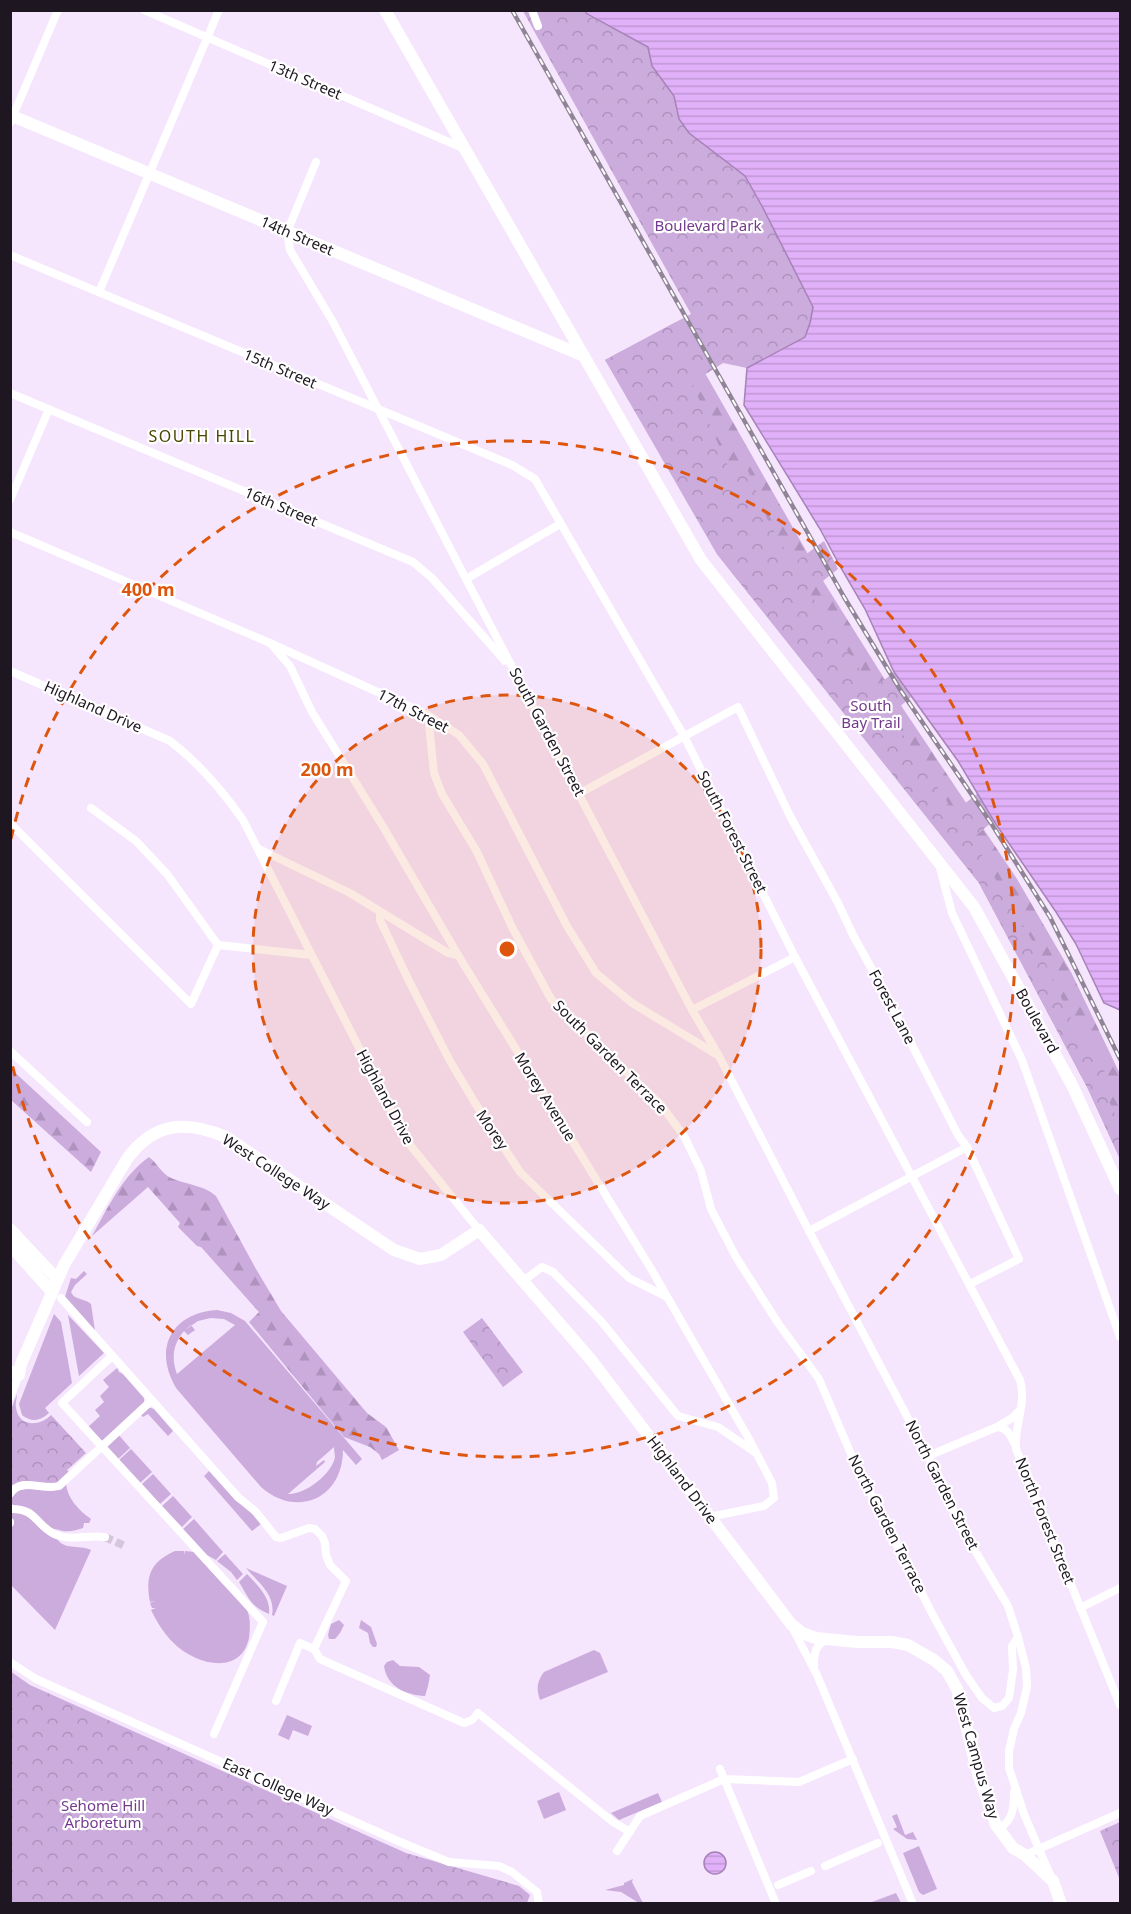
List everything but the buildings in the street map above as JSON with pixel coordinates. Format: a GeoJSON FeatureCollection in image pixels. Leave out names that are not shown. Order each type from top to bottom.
{"type":"FeatureCollection","features":[{"type":"Feature","properties":{"kind":"street"},"geometry":{"type":"LineString","coordinates":[[11,118],[58,10]]}},
{"type":"Feature","properties":{"kind":"street","name":"13th Street"},"geometry":{"type":"LineString","coordinates":[[144,10],[465,149]]}},
{"type":"Feature","properties":{"kind":"street"},"geometry":{"type":"LineString","coordinates":[[99,292],[219,10]]}},
{"type":"Feature","properties":{"kind":"street","name":"Boulevard"},"geometry":{"type":"LineString","coordinates":[[385,10],[700,560],[974,907],[1072,1085],[1120,1189]]}},
{"type":"Feature","properties":{"kind":"street"},"geometry":{"type":"LineString","coordinates":[[532,10],[538,26]]}},
{"type":"Feature","properties":{"kind":"street","name":"14th Street"},"geometry":{"type":"LineString","coordinates":[[11,118],[584,356]]}},
{"type":"Feature","properties":{"kind":"street"},"geometry":{"type":"LineString","coordinates":[[287,232],[316,162]]}},
{"type":"Feature","properties":{"kind":"street","name":"South Garden Street"},"geometry":{"type":"LineString","coordinates":[[287,232],[290,250],[333,322],[380,410],[515,673],[692,1010],[719,1056],[809,1231]]}},
{"type":"Feature","properties":{"kind":"street","name":"15th Street"},"geometry":{"type":"LineString","coordinates":[[10,255],[512,465],[535,479],[543,492]]}},
{"type":"Feature","properties":{"kind":"street","name":"16th Street"},"geometry":{"type":"LineString","coordinates":[[10,393],[413,562],[432,578],[515,673]]}},
{"type":"Feature","properties":{"kind":"street"},"geometry":{"type":"LineString","coordinates":[[10,500],[49,409]]}},
{"type":"Feature","properties":{"kind":"street","name":"South Forest Street"},"geometry":{"type":"LineString","coordinates":[[543,492],[684,736],[795,957],[913,1176]]}},
{"type":"Feature","properties":{"kind":"street"},"geometry":{"type":"LineString","coordinates":[[466,579],[560,524]]}},
{"type":"Feature","properties":{"kind":"street","name":"17th Street"},"geometry":{"type":"LineString","coordinates":[[10,532],[270,643],[428,715],[459,735],[483,764],[567,927],[596,973],[632,1003],[719,1056]]}},
{"type":"Feature","properties":{"kind":"street","name":"Morey Avenue"},"geometry":{"type":"LineString","coordinates":[[270,643],[290,666],[312,712],[668,1297],[757,1453],[772,1483],[774,1498],[764,1506],[709,1516]]}},
{"type":"Feature","properties":{"kind":"street","name":"Highland Drive"},"geometry":{"type":"LineString","coordinates":[[10,671],[170,741],[209,776],[228,799],[259,849],[406,1140],[478,1230],[592,1361],[790,1624]]}},
{"type":"Feature","properties":{"kind":"street","name":"Forest Lane"},"geometry":{"type":"LineString","coordinates":[[684,736],[738,706],[790,816],[891,1002],[958,1135],[967,1147],[1019,1259],[970,1284]]}},
{"type":"Feature","properties":{"kind":"street","name":"South Garden Terrace"},"geometry":{"type":"LineString","coordinates":[[428,715],[434,773],[442,794],[476,850],[513,928],[551,999],[662,1105],[684,1136],[701,1171],[711,1209],[742,1267]]}},
{"type":"Feature","properties":{"kind":"street"},"geometry":{"type":"LineString","coordinates":[[579,793],[684,736]]}},
{"type":"Feature","properties":{"kind":"street"},"geometry":{"type":"LineString","coordinates":[[91,808],[136,841],[159,865],[218,945],[311,955]]}},
{"type":"Feature","properties":{"kind":"street"},"geometry":{"type":"LineString","coordinates":[[10,823],[191,1004],[218,945]]}},
{"type":"Feature","properties":{"kind":"street"},"geometry":{"type":"LineString","coordinates":[[259,849],[350,893],[448,953],[458,955]]}},
{"type":"Feature","properties":{"kind":"street"},"geometry":{"type":"LineString","coordinates":[[938,861],[952,913],[1022,1060],[1120,1337]]}},
{"type":"Feature","properties":{"kind":"street","name":"Morey"},"geometry":{"type":"LineString","coordinates":[[380,913],[380,920],[450,1061],[520,1172],[628,1278],[668,1297]]}},
{"type":"Feature","properties":{"kind":"street"},"geometry":{"type":"LineString","coordinates":[[692,1010],[795,957]]}},
{"type":"Feature","properties":{"kind":"street"},"geometry":{"type":"LineString","coordinates":[[10,1051],[87,1122]]}},
{"type":"Feature","properties":{"kind":"street","name":"West College Way"},"geometry":{"type":"LineString","coordinates":[[15,1367],[56,1294],[57,1279],[64,1265],[133,1151],[148,1137],[166,1128],[187,1126],[207,1130],[235,1142],[394,1250],[420,1259],[441,1255],[478,1230]]}},
{"type":"Feature","properties":{"kind":"street"},"geometry":{"type":"LineString","coordinates":[[809,1231],[967,1147]]}},
{"type":"Feature","properties":{"kind":"street","name":"North Forest Street"},"geometry":{"type":"LineString","coordinates":[[913,1176],[1020,1380],[1023,1394],[1016,1449],[1120,1705]]}},
{"type":"Feature","properties":{"kind":"street"},"geometry":{"type":"LineString","coordinates":[[10,1229],[57,1279]]}},
{"type":"Feature","properties":{"kind":"street","name":"North Garden Street"},"geometry":{"type":"LineString","coordinates":[[809,1231],[928,1456],[961,1527],[1008,1606],[1026,1668],[1027,1687],[1009,1751],[1009,1768],[1061,1904]]}},
{"type":"Feature","properties":{"kind":"street"},"geometry":{"type":"LineString","coordinates":[[10,1245],[238,1497],[254,1509],[279,1538],[309,1528],[315,1529],[322,1536],[330,1565],[346,1581],[314,1649]]}},
{"type":"Feature","properties":{"kind":"street"},"geometry":{"type":"LineString","coordinates":[[523,1281],[542,1267],[553,1272],[601,1321],[678,1416],[718,1427],[757,1453]]}},
{"type":"Feature","properties":{"kind":"street","name":"North Garden Terrace"},"geometry":{"type":"LineString","coordinates":[[742,1267],[778,1323],[819,1379],[854,1461],[934,1619],[982,1698],[994,1708],[1002,1706],[1009,1698],[1013,1670],[1012,1646],[1018,1637]]}},
{"type":"Feature","properties":{"kind":"street"},"geometry":{"type":"LineString","coordinates":[[112,1356],[62,1404],[263,1622],[214,1734]]}},
{"type":"Feature","properties":{"kind":"street"},"geometry":{"type":"LineString","coordinates":[[10,1397],[15,1367]]}},
{"type":"Feature","properties":{"kind":"street"},"geometry":{"type":"LineString","coordinates":[[10,1494],[20,1485],[50,1488],[59,1486],[152,1400]]}},
{"type":"Feature","properties":{"kind":"street"},"geometry":{"type":"LineString","coordinates":[[928,1456],[997,1427],[1012,1418],[1022,1407]]}},
{"type":"Feature","properties":{"kind":"street"},"geometry":{"type":"LineString","coordinates":[[997,1427],[1009,1432],[1016,1449]]}},
{"type":"Feature","properties":{"kind":"street"},"geometry":{"type":"LineString","coordinates":[[10,1509],[31,1513],[46,1529],[61,1537],[105,1537]]}},
{"type":"Feature","properties":{"kind":"street"},"geometry":{"type":"LineString","coordinates":[[1080,1608],[1120,1588]]}},
{"type":"Feature","properties":{"kind":"street"},"geometry":{"type":"LineString","coordinates":[[790,1624],[814,1668],[913,1904]]}},
{"type":"Feature","properties":{"kind":"street","name":"West Campus Way"},"geometry":{"type":"LineString","coordinates":[[790,1624],[810,1637],[892,1642],[908,1646],[934,1660],[947,1671],[957,1689],[978,1774],[996,1825],[1013,1848],[1025,1855],[1053,1881]]}},
{"type":"Feature","properties":{"kind":"street"},"geometry":{"type":"LineString","coordinates":[[814,1668],[816,1648],[829,1639]]}},
{"type":"Feature","properties":{"kind":"street"},"geometry":{"type":"LineString","coordinates":[[276,1701],[300,1642],[314,1649],[320,1659],[464,1723],[472,1720],[478,1713],[613,1822],[630,1832]]}},
{"type":"Feature","properties":{"kind":"street","name":"East College Way"},"geometry":{"type":"LineString","coordinates":[[10,1662],[36,1679],[398,1841],[449,1862],[499,1866],[512,1872],[537,1892],[539,1904]]}},
{"type":"Feature","properties":{"kind":"street"},"geometry":{"type":"LineString","coordinates":[[618,1851],[639,1816],[724,1779],[799,1782],[853,1759]]}},
{"type":"Feature","properties":{"kind":"street"},"geometry":{"type":"LineString","coordinates":[[720,1769],[776,1904]]}},
{"type":"Feature","properties":{"kind":"street","name":"North Garden Street"},"geometry":{"type":"LineString","coordinates":[[999,1829],[1010,1820],[1013,1812],[1014,1786]]}},
{"type":"Feature","properties":{"kind":"street"},"geometry":{"type":"LineString","coordinates":[[1025,1855],[1120,1813]]}},
{"type":"Feature","properties":{"kind":"street"},"geometry":{"type":"LineString","coordinates":[[825,1866],[878,1843]]}},
{"type":"Feature","properties":{"kind":"street"},"geometry":{"type":"LineString","coordinates":[[778,1885],[811,1871]]}},
{"type":"Feature","properties":{"kind":"green space","name":"Boulevard Park"},"geometry":{"type":"Polygon","coordinates":[[[523,11],[585,11],[587,15],[648,47],[652,66],[674,96],[677,112],[689,133],[745,176],[763,208],[813,307],[805,336],[747,368],[723,363],[692,383],[732,476],[747,468],[769,523],[793,564],[824,541],[838,569],[809,592],[872,688],[894,673],[911,697],[890,715],[954,812],[977,794],[993,821],[972,839],[1046,964],[1077,1032],[1092,1041],[1105,1067],[1102,1086],[1120,1125],[1120,1159],[1088,1089],[979,883],[717,554],[605,360],[691,314],[523,11]]]}},
{"type":"Feature","properties":{"kind":"green space","name":"South Bay Trail"},"geometry":{"type":"Polygon","coordinates":[[[676,322],[825,584],[904,710],[1017,879],[1071,972],[1120,1074],[1120,1159],[1088,1089],[979,883],[717,554],[659,453],[674,444],[605,360],[676,322]]]}},
{"type":"Feature","properties":{"kind":"green space"},"geometry":{"type":"Polygon","coordinates":[[[10,1068],[101,1152],[91,1172],[11,1100],[10,1068]]]}},
{"type":"Feature","properties":{"kind":"green space"},"geometry":{"type":"Polygon","coordinates":[[[149,1157],[171,1178],[205,1189],[216,1196],[281,1311],[367,1413],[386,1427],[399,1450],[382,1460],[379,1454],[370,1447],[344,1437],[249,1322],[259,1312],[201,1247],[197,1246],[178,1227],[180,1223],[148,1187],[92,1236],[123,1183],[149,1157]]]}},
{"type":"Feature","properties":{"kind":"green space"},"geometry":{"type":"Polygon","coordinates":[[[84,1271],[87,1274],[71,1292],[74,1296],[91,1304],[95,1331],[65,1297],[71,1278],[76,1279],[84,1271]]]}},
{"type":"Feature","properties":{"kind":"green space"},"geometry":{"type":"Polygon","coordinates":[[[217,1310],[231,1313],[245,1321],[362,1459],[356,1465],[343,1450],[341,1467],[335,1481],[327,1491],[303,1502],[275,1497],[261,1487],[176,1388],[169,1374],[166,1360],[167,1347],[178,1326],[188,1318],[217,1310]],[[211,1318],[198,1321],[191,1326],[195,1330],[188,1335],[184,1331],[175,1346],[174,1362],[177,1374],[235,1325],[224,1319],[211,1318]],[[334,1447],[317,1462],[316,1466],[324,1460],[325,1462],[288,1494],[310,1487],[329,1470],[335,1457],[334,1447]]]}},
{"type":"Feature","properties":{"kind":"green space"},"geometry":{"type":"Polygon","coordinates":[[[54,1314],[61,1322],[72,1383],[45,1408],[49,1413],[33,1420],[22,1415],[19,1404],[54,1314]]]}},
{"type":"Feature","properties":{"kind":"green space"},"geometry":{"type":"Polygon","coordinates":[[[68,1315],[104,1353],[79,1376],[68,1315]]]}},
{"type":"Feature","properties":{"kind":"green space"},"geometry":{"type":"Polygon","coordinates":[[[482,1318],[523,1372],[503,1387],[463,1332],[482,1318]]]}},
{"type":"Feature","properties":{"kind":"green space"},"geometry":{"type":"Polygon","coordinates":[[[117,1368],[144,1398],[144,1404],[103,1443],[88,1427],[100,1416],[95,1410],[104,1402],[100,1396],[109,1387],[103,1380],[117,1368]]]}},
{"type":"Feature","properties":{"kind":"green space"},"geometry":{"type":"Polygon","coordinates":[[[17,1394],[16,1408],[21,1419],[36,1423],[51,1415],[86,1453],[67,1470],[70,1473],[60,1483],[11,1489],[11,1410],[17,1394]]]}},
{"type":"Feature","properties":{"kind":"green space"},"geometry":{"type":"Polygon","coordinates":[[[148,1407],[154,1409],[173,1431],[168,1436],[148,1414],[143,1417],[140,1414],[148,1407]]]}},
{"type":"Feature","properties":{"kind":"green space"},"geometry":{"type":"Polygon","coordinates":[[[118,1434],[130,1448],[118,1459],[106,1446],[118,1434]]]}},
{"type":"Feature","properties":{"kind":"green space"},"geometry":{"type":"Polygon","coordinates":[[[131,1449],[152,1472],[140,1483],[119,1460],[131,1449]]]}},
{"type":"Feature","properties":{"kind":"green space"},"geometry":{"type":"Polygon","coordinates":[[[209,1471],[261,1524],[252,1531],[204,1476],[209,1471]]]}},
{"type":"Feature","properties":{"kind":"green space"},"geometry":{"type":"Polygon","coordinates":[[[153,1474],[171,1494],[160,1504],[142,1484],[153,1474]]]}},
{"type":"Feature","properties":{"kind":"green space"},"geometry":{"type":"Polygon","coordinates":[[[66,1483],[68,1494],[74,1503],[91,1519],[89,1523],[84,1523],[83,1528],[66,1531],[48,1528],[12,1504],[15,1491],[66,1483]]]}},
{"type":"Feature","properties":{"kind":"green space"},"geometry":{"type":"Polygon","coordinates":[[[173,1496],[192,1517],[182,1527],[162,1506],[173,1496]]]}},
{"type":"Feature","properties":{"kind":"green space"},"geometry":{"type":"Polygon","coordinates":[[[20,1511],[63,1544],[91,1550],[55,1630],[11,1585],[12,1513],[20,1511]]]}},
{"type":"Feature","properties":{"kind":"green space"},"geometry":{"type":"Polygon","coordinates":[[[194,1519],[223,1552],[216,1560],[207,1555],[183,1529],[194,1519]]]}},
{"type":"Feature","properties":{"kind":"green space"},"geometry":{"type":"Polygon","coordinates":[[[175,1551],[184,1551],[184,1555],[185,1551],[194,1552],[246,1608],[250,1620],[249,1638],[245,1650],[237,1658],[229,1662],[218,1663],[197,1658],[174,1643],[156,1620],[151,1610],[156,1608],[152,1608],[150,1603],[155,1601],[150,1602],[149,1577],[160,1560],[175,1551]]]}},
{"type":"Feature","properties":{"kind":"green space"},"geometry":{"type":"Polygon","coordinates":[[[225,1554],[243,1574],[237,1580],[217,1561],[225,1554]]]}},
{"type":"Feature","properties":{"kind":"green space"},"geometry":{"type":"Polygon","coordinates":[[[246,1568],[287,1586],[274,1616],[269,1595],[246,1568]]]}},
{"type":"Feature","properties":{"kind":"green space"},"geometry":{"type":"Polygon","coordinates":[[[247,1574],[266,1597],[269,1614],[254,1605],[239,1582],[247,1574]]]}},
{"type":"Feature","properties":{"kind":"green space"},"geometry":{"type":"Polygon","coordinates":[[[339,1620],[344,1625],[340,1633],[335,1639],[329,1639],[331,1624],[339,1620]]]}},
{"type":"Feature","properties":{"kind":"green space"},"geometry":{"type":"Polygon","coordinates":[[[361,1620],[371,1627],[376,1647],[370,1643],[368,1633],[359,1628],[361,1620]]]}},
{"type":"Feature","properties":{"kind":"green space"},"geometry":{"type":"Polygon","coordinates":[[[594,1650],[600,1653],[608,1672],[540,1700],[538,1685],[544,1672],[594,1650]]]}},
{"type":"Feature","properties":{"kind":"green space"},"geometry":{"type":"Polygon","coordinates":[[[393,1660],[400,1666],[419,1667],[430,1675],[425,1696],[404,1692],[393,1684],[384,1666],[393,1660]]]}},
{"type":"Feature","properties":{"kind":"green space","name":"Sehome Hill Arboretum"},"geometry":{"type":"Polygon","coordinates":[[[10,1671],[30,1685],[406,1853],[519,1886],[530,1895],[527,1903],[11,1903],[10,1671]]]}},
{"type":"Feature","properties":{"kind":"green space"},"geometry":{"type":"Polygon","coordinates":[[[287,1715],[312,1726],[308,1736],[293,1730],[289,1740],[278,1735],[287,1715]]]}},
{"type":"Feature","properties":{"kind":"green space"},"geometry":{"type":"Polygon","coordinates":[[[559,1792],[566,1810],[544,1819],[537,1801],[559,1792]]]}},
{"type":"Feature","properties":{"kind":"green space"},"geometry":{"type":"Polygon","coordinates":[[[658,1793],[662,1802],[619,1820],[611,1813],[658,1793]]]}},
{"type":"Feature","properties":{"kind":"green space"},"geometry":{"type":"Polygon","coordinates":[[[897,1814],[905,1835],[913,1832],[917,1840],[907,1839],[893,1829],[897,1827],[892,1816],[897,1814]]]}},
{"type":"Feature","properties":{"kind":"green space"},"geometry":{"type":"Polygon","coordinates":[[[1120,1822],[1120,1880],[1100,1831],[1120,1822]]]}},
{"type":"Feature","properties":{"kind":"green space"},"geometry":{"type":"Polygon","coordinates":[[[919,1846],[937,1889],[923,1895],[919,1892],[903,1853],[919,1846]]]}},
{"type":"Feature","properties":{"kind":"green space"},"geometry":{"type":"Polygon","coordinates":[[[633,1879],[632,1882],[643,1903],[621,1892],[605,1890],[624,1885],[633,1879]]]}},
{"type":"Feature","properties":{"kind":"green space"},"geometry":{"type":"Polygon","coordinates":[[[896,1893],[901,1903],[872,1902],[896,1893]]]}},
{"type":"Feature","properties":{"kind":"shaded area"},"geometry":{"type":"Polygon","coordinates":[[[585,11],[1120,11],[1120,1010],[1104,1003],[1076,944],[1056,912],[995,823],[958,761],[894,672],[865,609],[820,529],[744,405],[747,368],[805,337],[813,307],[763,208],[745,176],[689,133],[679,119],[674,96],[652,66],[648,47],[585,11]]]}},
{"type":"Feature","properties":{"kind":"shaded area"},"geometry":{"type":"Polygon","coordinates":[[[715,1852],[723,1855],[726,1863],[723,1871],[715,1874],[707,1871],[704,1863],[707,1855],[715,1852]]]}},
{"type":"Feature","properties":{"kind":"tunnel"},"geometry":{"type":"LineString","coordinates":[[105,1537],[125,1546]]}},
{"type":"Feature","properties":{"kind":"railway"},"geometry":{"type":"LineString","coordinates":[[512,10],[844,597],[901,691],[991,823],[1050,917],[1120,1059]]}},
{"type":"Feature","properties":{"kind":"district","name":"SOUTH HILL"},"geometry":{"type":"Point","coordinates":[202,436]}}]}
